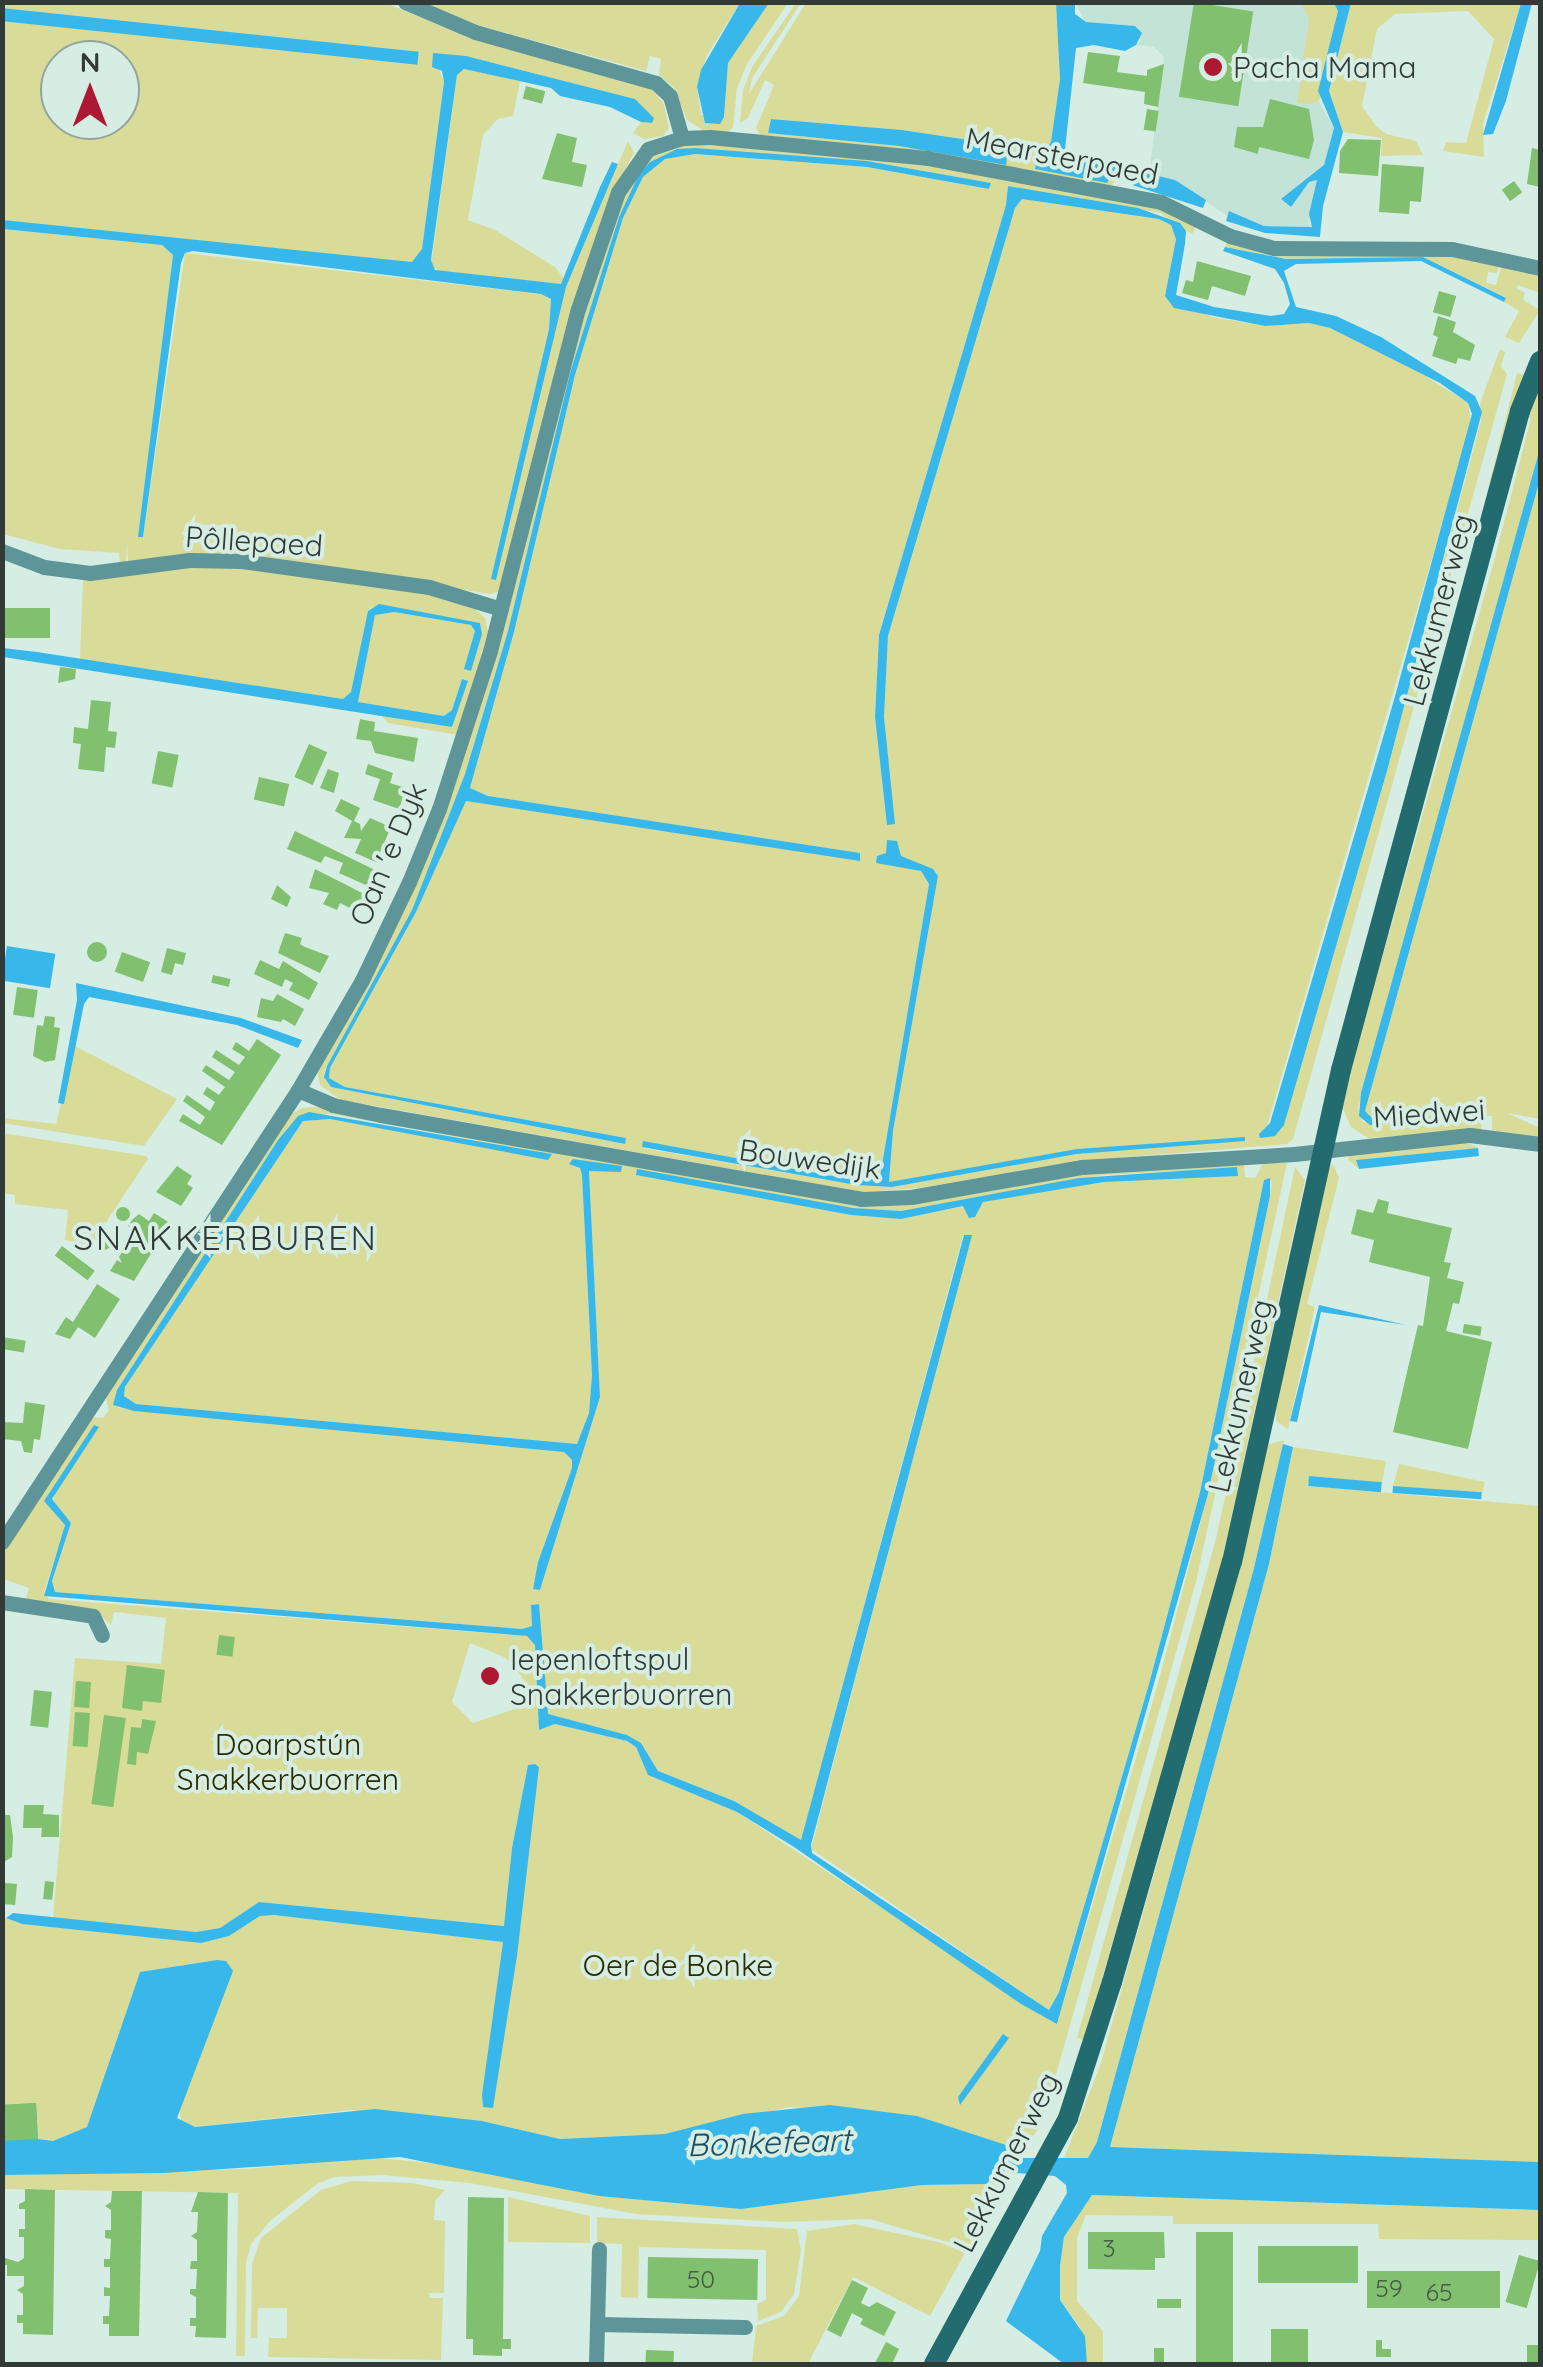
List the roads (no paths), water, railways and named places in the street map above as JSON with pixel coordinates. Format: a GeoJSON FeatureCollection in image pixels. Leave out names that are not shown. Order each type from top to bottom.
{"type":"FeatureCollection","features":[{"type":"Feature","properties":{"kind":"main road","name":"Lekkumerweg"},"geometry":{"type":"LineString","coordinates":[[934,2364],[1043,2168],[1086,2069],[1232,1562],[1298,1283],[1322,1151],[1520,411],[1540,361]]}},
{"type":"Feature","properties":{"kind":"street"},"geometry":{"type":"LineString","coordinates":[[405,2],[475,32],[656,82],[670,96],[682,138]]}},
{"type":"Feature","properties":{"kind":"street","name":"Mearsterpaed"},"geometry":{"type":"LineString","coordinates":[[682,138],[736,138],[893,154],[1121,193],[1161,202],[1230,236],[1274,248],[1452,248],[1540,268]]}},
{"type":"Feature","properties":{"kind":"street","name":"Oan 'e Dyk"},"geometry":{"type":"LineString","coordinates":[[2,1542],[298,1090],[362,980],[426,844],[501,609],[562,362],[607,220],[636,162],[648,150],[682,138]]}},
{"type":"Feature","properties":{"kind":"street","name":"Pôllepaed"},"geometry":{"type":"LineString","coordinates":[[2,551],[44,567],[90,573],[189,560],[272,564],[429,587],[501,609]]}},
{"type":"Feature","properties":{"kind":"street","name":"Bouwedijk"},"geometry":{"type":"LineString","coordinates":[[298,1090],[333,1104],[381,1114],[861,1199],[911,1197],[1082,1167],[1322,1151]]}},
{"type":"Feature","properties":{"kind":"street","name":"Miedwei"},"geometry":{"type":"LineString","coordinates":[[1322,1151],[1470,1135],[1540,1144]]}},
{"type":"Feature","properties":{"kind":"street"},"geometry":{"type":"LineString","coordinates":[[2,1602],[93,1616],[102,1635]]}},
{"type":"Feature","properties":{"kind":"street"},"geometry":{"type":"LineString","coordinates":[[596,2364],[599,2249]]}},
{"type":"Feature","properties":{"kind":"street"},"geometry":{"type":"LineString","coordinates":[[597,2324],[745,2327]]}},
{"type":"Feature","properties":{"kind":"water"},"geometry":{"type":"Polygon","coordinates":[[[740,3],[769,3],[728,63],[724,117],[720,124],[705,123],[697,87],[701,70],[740,3]]]}},
{"type":"Feature","properties":{"kind":"water"},"geometry":{"type":"Polygon","coordinates":[[[1056,3],[1075,3],[1075,14],[1086,22],[1135,26],[1142,33],[1136,45],[1125,51],[1094,45],[1076,48],[1064,159],[1116,167],[1107,183],[1035,169],[1038,152],[1046,150],[1051,142],[1060,79],[1056,3]]]}},
{"type":"Feature","properties":{"kind":"water"},"geometry":{"type":"Polygon","coordinates":[[[1334,3],[1351,3],[1329,91],[1343,132],[1323,206],[1320,237],[1265,233],[1226,221],[1229,211],[1264,226],[1312,227],[1309,214],[1317,180],[1309,182],[1291,207],[1281,199],[1324,165],[1334,128],[1318,91],[1338,11],[1334,3]]]}},
{"type":"Feature","properties":{"kind":"water"},"geometry":{"type":"Polygon","coordinates":[[[1521,3],[1532,3],[1506,101],[1493,134],[1483,135],[1521,3]]]}},
{"type":"Feature","properties":{"kind":"water"},"geometry":{"type":"Polygon","coordinates":[[[2,8],[419,52],[417,65],[2,21],[2,8]]]}},
{"type":"Feature","properties":{"kind":"water"},"geometry":{"type":"Polygon","coordinates":[[[433,53],[466,56],[635,99],[654,118],[652,123],[641,122],[610,107],[560,96],[551,88],[464,69],[457,75],[431,260],[435,270],[561,284],[600,187],[612,162],[618,164],[566,287],[496,580],[491,579],[549,329],[551,299],[541,294],[193,251],[185,253],[181,263],[143,537],[138,537],[173,255],[162,245],[3,229],[3,220],[412,262],[422,249],[444,82],[442,71],[432,67],[433,53]]]}},
{"type":"Feature","properties":{"kind":"water"},"geometry":{"type":"Polygon","coordinates":[[[771,119],[902,130],[1009,146],[1006,165],[899,146],[768,133],[771,119]]]}},
{"type":"Feature","properties":{"kind":"water"},"geometry":{"type":"Polygon","coordinates":[[[677,149],[867,161],[991,183],[989,189],[867,167],[695,154],[665,159],[643,177],[623,218],[575,375],[514,632],[470,788],[488,796],[860,853],[860,861],[466,801],[416,912],[330,1068],[329,1078],[345,1087],[626,1138],[625,1144],[331,1087],[324,1077],[327,1066],[412,910],[465,774],[508,631],[570,373],[619,217],[639,174],[650,162],[677,149]]]}},
{"type":"Feature","properties":{"kind":"water"},"geometry":{"type":"Polygon","coordinates":[[[1134,170],[1175,180],[1206,200],[1203,208],[1132,185],[1134,170]]]}},
{"type":"Feature","properties":{"kind":"water"},"geometry":{"type":"Polygon","coordinates":[[[1008,186],[1138,208],[1180,223],[1186,231],[1176,295],[1214,307],[1271,316],[1284,314],[1290,304],[1275,269],[1223,251],[1225,247],[1286,259],[1423,257],[1506,298],[1504,302],[1421,261],[1296,264],[1284,271],[1296,307],[1336,316],[1381,337],[1475,396],[1482,412],[1387,771],[1284,1125],[1275,1136],[1260,1138],[1259,1134],[1270,1123],[1394,700],[1472,414],[1468,403],[1440,383],[1330,328],[1309,323],[1265,326],[1174,308],[1165,296],[1176,239],[1171,225],[1159,219],[1022,199],[1015,208],[888,636],[884,717],[895,824],[887,825],[875,717],[879,635],[1006,205],[1008,186]]]}},
{"type":"Feature","properties":{"kind":"water"},"geometry":{"type":"Polygon","coordinates":[[[1540,448],[1540,479],[1365,1111],[1374,1120],[1479,1116],[1370,1125],[1359,1116],[1361,1093],[1540,448]]]}},
{"type":"Feature","properties":{"kind":"water"},"geometry":{"type":"Polygon","coordinates":[[[379,604],[480,623],[482,634],[471,671],[464,669],[475,631],[471,625],[394,612],[375,615],[358,702],[444,716],[452,710],[462,679],[468,681],[452,727],[3,657],[3,648],[37,652],[343,699],[351,692],[368,611],[379,604]]]}},
{"type":"Feature","properties":{"kind":"water"},"geometry":{"type":"Polygon","coordinates":[[[887,840],[897,841],[901,856],[933,869],[938,876],[893,1131],[889,1182],[1077,1149],[1245,1137],[1245,1141],[1077,1154],[892,1187],[856,1185],[642,1147],[643,1141],[854,1180],[880,1177],[929,884],[921,871],[876,863],[877,856],[886,853],[887,840]]]}},
{"type":"Feature","properties":{"kind":"water"},"geometry":{"type":"Polygon","coordinates":[[[7,946],[55,954],[50,988],[2,981],[7,946]]]}},
{"type":"Feature","properties":{"kind":"water"},"geometry":{"type":"Polygon","coordinates":[[[76,983],[241,1018],[302,1040],[298,1048],[237,1025],[89,997],[84,1004],[64,1104],[58,1103],[77,1000],[76,983]]]}},
{"type":"Feature","properties":{"kind":"water"},"geometry":{"type":"Polygon","coordinates":[[[309,1112],[552,1154],[548,1160],[330,1119],[303,1121],[125,1387],[124,1396],[136,1404],[577,1444],[589,1413],[592,1375],[582,1175],[580,1168],[569,1164],[573,1159],[622,1166],[621,1172],[589,1171],[600,1397],[540,1590],[533,1589],[538,1562],[572,1468],[572,1460],[564,1452],[134,1411],[113,1405],[117,1390],[278,1140],[298,1116],[309,1112]]]}},
{"type":"Feature","properties":{"kind":"water"},"geometry":{"type":"Polygon","coordinates":[[[1478,1148],[1479,1156],[1359,1169],[1356,1160],[1478,1148]]]}},
{"type":"Feature","properties":{"kind":"water"},"geometry":{"type":"Polygon","coordinates":[[[1237,1167],[1238,1176],[1104,1182],[983,1202],[975,1217],[969,1218],[963,1206],[901,1219],[851,1215],[636,1175],[637,1169],[853,1208],[901,1211],[1079,1178],[1237,1167]]]}},
{"type":"Feature","properties":{"kind":"water"},"geometry":{"type":"Polygon","coordinates":[[[1270,1178],[1270,1196],[1208,1494],[1057,2024],[1021,2004],[737,1812],[648,1775],[636,1747],[627,1741],[555,1724],[539,1730],[535,1645],[527,1636],[44,1596],[65,1525],[44,1501],[94,1425],[99,1427],[52,1499],[71,1523],[52,1581],[55,1592],[522,1629],[532,1626],[531,1605],[539,1604],[548,1714],[627,1735],[641,1743],[658,1771],[734,1801],[801,1840],[964,1235],[972,1235],[811,1845],[812,1853],[1049,2010],[1059,1992],[1149,1684],[1200,1492],[1264,1180],[1270,1178]]]}},
{"type":"Feature","properties":{"kind":"water"},"geometry":{"type":"Polygon","coordinates":[[[1319,1305],[1406,1325],[1321,1312],[1297,1422],[1290,1421],[1319,1305]]]}},
{"type":"Feature","properties":{"kind":"water","name":"Bonkefeart"},"geometry":{"type":"Polygon","coordinates":[[[1283,1444],[1293,1447],[1269,1564],[1110,2147],[1540,2162],[1540,2210],[1092,2195],[1064,2237],[1060,2266],[1060,2300],[1085,2336],[1087,2364],[1064,2364],[1006,2321],[1040,2251],[1042,2236],[1067,2193],[1066,2185],[1055,2176],[1005,2172],[991,2177],[987,2184],[922,2185],[741,2209],[599,2196],[400,2157],[164,2173],[3,2175],[3,2105],[36,2103],[38,2139],[53,2141],[87,2127],[140,1972],[217,1960],[226,1961],[233,1971],[177,2118],[195,2127],[375,2109],[482,2121],[560,2139],[665,2134],[743,2114],[830,2105],[917,2116],[1009,2146],[1018,2158],[1088,2158],[1097,2142],[1253,1572],[1283,1444]]]}},
{"type":"Feature","properties":{"kind":"water"},"geometry":{"type":"Polygon","coordinates":[[[1309,1476],[1382,1482],[1381,1492],[1308,1486],[1309,1476]]]}},
{"type":"Feature","properties":{"kind":"water"},"geometry":{"type":"Polygon","coordinates":[[[1393,1486],[1482,1492],[1481,1499],[1393,1493],[1393,1486]]]}},
{"type":"Feature","properties":{"kind":"water"},"geometry":{"type":"Polygon","coordinates":[[[528,1765],[539,1767],[517,1956],[493,2108],[483,2107],[482,2095],[503,1942],[274,1915],[260,1916],[229,1936],[201,1943],[22,1924],[6,1918],[13,1913],[196,1932],[220,1928],[259,1902],[504,1926],[512,1848],[528,1765]]]}},
{"type":"Feature","properties":{"kind":"water"},"geometry":{"type":"Polygon","coordinates":[[[1003,2034],[1009,2038],[960,2105],[958,2097],[1003,2034]]]}},
{"type":"Feature","properties":{"kind":"place","name":"Pacha Mama"},"geometry":{"type":"Point","coordinates":[1213,67]}},
{"type":"Feature","properties":{"kind":"place","name":"Iepenloftspul Snakkerbuorren"},"geometry":{"type":"Point","coordinates":[490,1676]}},
{"type":"Feature","properties":{"kind":"district","name":"SNAKKERBUREN"},"geometry":{"type":"Point","coordinates":[226,1237]}},
{"type":"Feature","properties":{"kind":"park label","name":"Doarpstún Snakkerbuorren"},"geometry":{"type":"Point","coordinates":[288,1761]}},
{"type":"Feature","properties":{"kind":"park label","name":"Oer de Bonke"},"geometry":{"type":"Point","coordinates":[678,1965]}}]}
